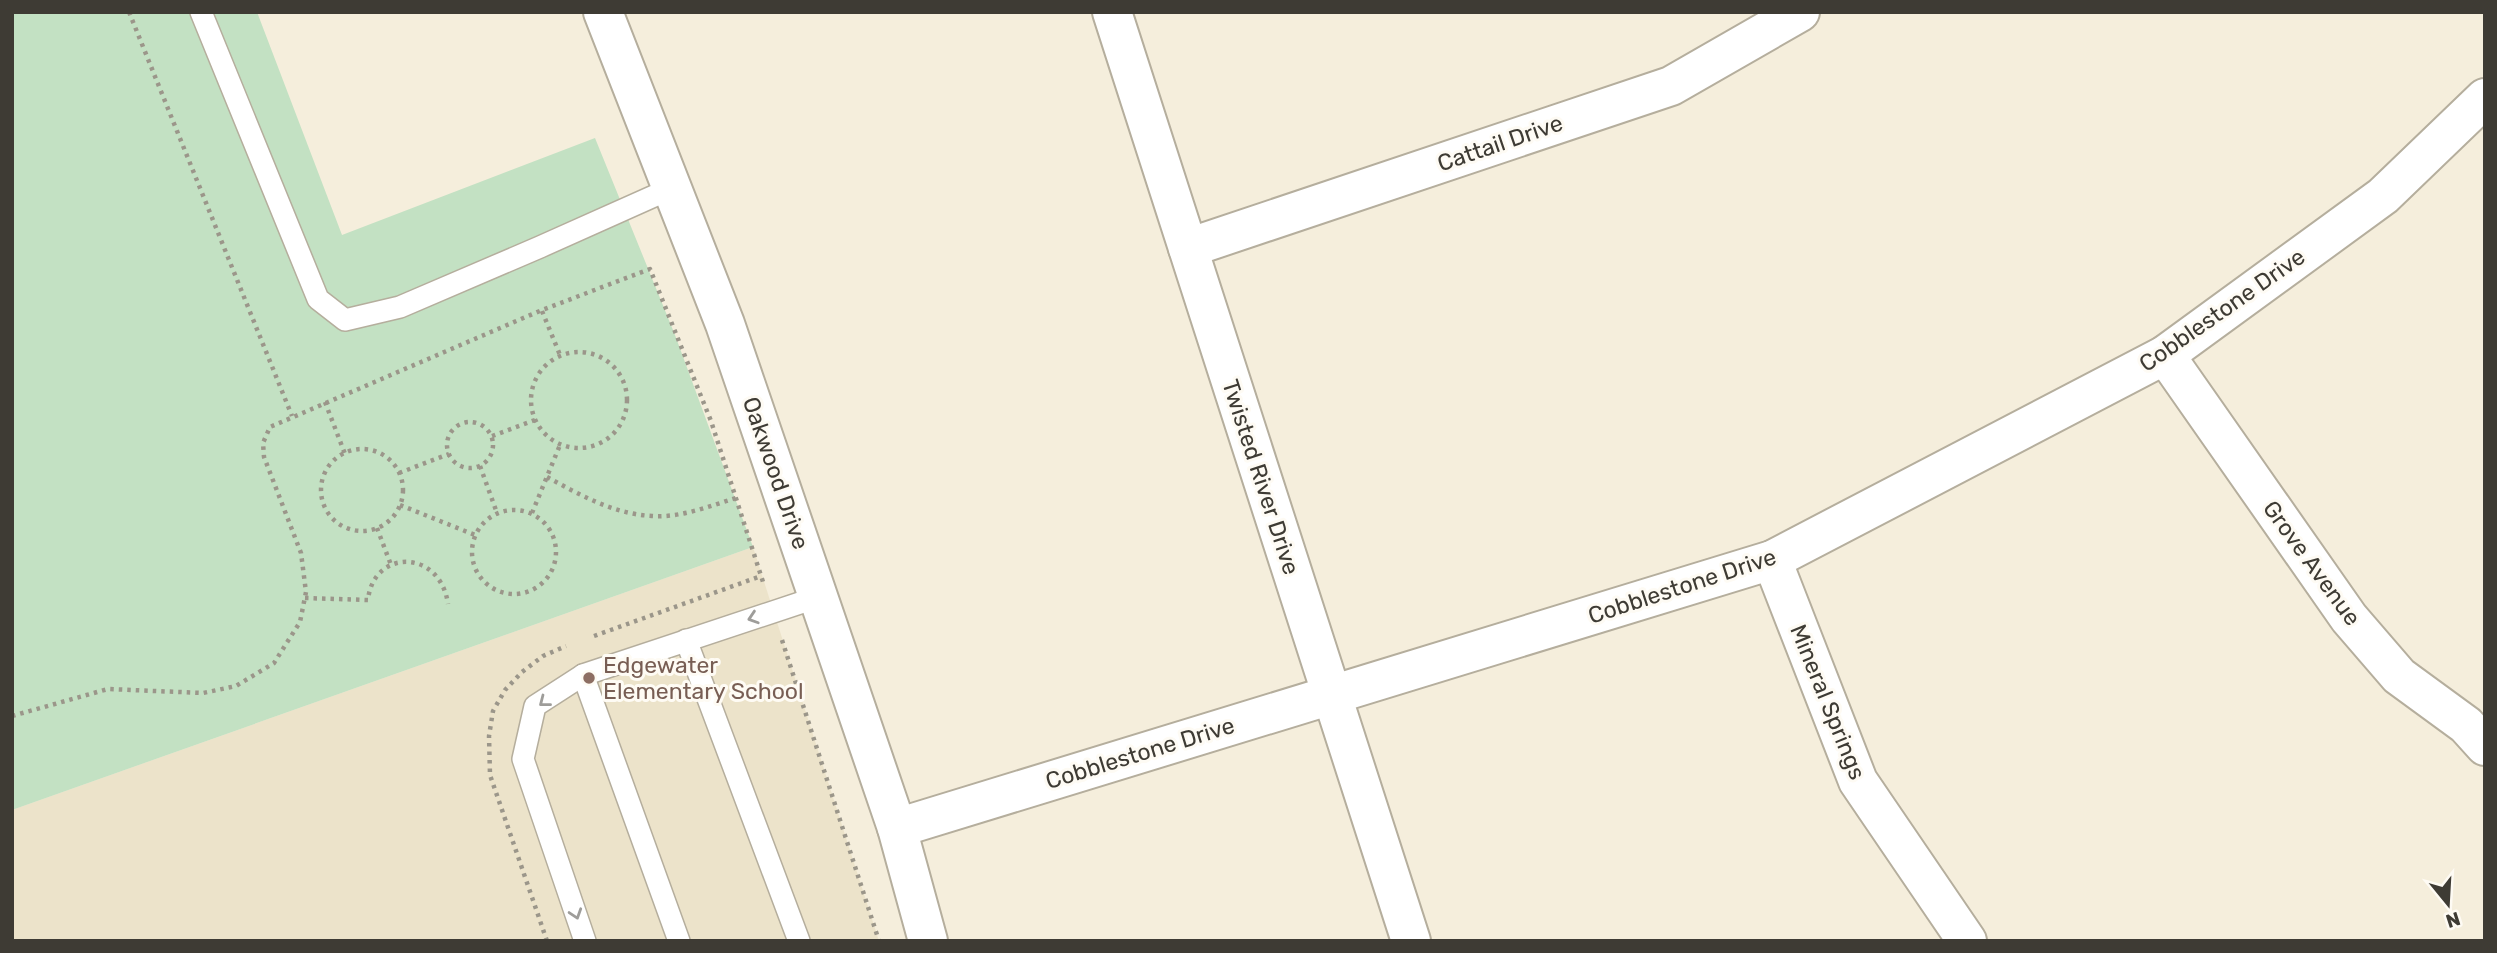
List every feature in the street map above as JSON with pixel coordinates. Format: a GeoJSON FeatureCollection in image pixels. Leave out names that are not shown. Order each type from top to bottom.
{"type":"FeatureCollection","features":[{"type":"Feature","properties":{"kind":"street","name":"Oakwood Drive"},"geometry":{"type":"LineString","coordinates":[[603,12],[724,324],[897,828],[928,941]]}},
{"type":"Feature","properties":{"kind":"street","name":"Twisted River Drive"},"geometry":{"type":"LineString","coordinates":[[1112,12],[1411,941]]}},
{"type":"Feature","properties":{"kind":"street","name":"Cattail Drive"},"geometry":{"type":"LineString","coordinates":[[1188,248],[1671,86],[1800,12]]}},
{"type":"Feature","properties":{"kind":"street","name":"Cobblestone Drive"},"geometry":{"type":"LineString","coordinates":[[897,828],[1772,560],[2165,355],[2383,196],[2485,97]]}},
{"type":"Feature","properties":{"kind":"street","name":"Grove Avenue"},"geometry":{"type":"LineString","coordinates":[[2165,355],[2349,618],[2399,676],[2479,727]]}},
{"type":"Feature","properties":{"kind":"street","name":"Mineral Springs"},"geometry":{"type":"LineString","coordinates":[[1772,560],[1858,781],[1967,941]]}},
{"type":"Feature","properties":{"kind":"lane"},"geometry":{"type":"LineString","coordinates":[[201,12],[318,299],[345,320],[400,307],[671,188]]}},
{"type":"Feature","properties":{"kind":"lane"},"geometry":{"type":"LineString","coordinates":[[585,941],[523,759],[535,706],[583,675],[818,597]]}},
{"type":"Feature","properties":{"kind":"lane"},"geometry":{"type":"LineString","coordinates":[[686,640],[799,941]]}},
{"type":"Feature","properties":{"kind":"lane"},"geometry":{"type":"LineString","coordinates":[[583,675],[679,941]]}},
{"type":"Feature","properties":{"kind":"path"},"geometry":{"type":"LineString","coordinates":[[129,12],[292,416]]}},
{"type":"Feature","properties":{"kind":"path"},"geometry":{"type":"LineString","coordinates":[[12,716],[108,689],[203,693],[236,686],[274,663],[300,622],[305,598],[300,553],[264,457],[263,443],[270,427],[542,310],[650,269]]}},
{"type":"Feature","properties":{"kind":"path"},"geometry":{"type":"LineString","coordinates":[[542,310],[561,355]]}},
{"type":"Feature","properties":{"kind":"path"},"geometry":{"type":"LineString","coordinates":[[579,352],[598,355],[613,366],[624,382],[628,400],[624,419],[613,435],[598,445],[579,449],[560,445],[544,434],[534,420],[530,400],[534,381],[545,366],[561,355],[579,352]]}},
{"type":"Feature","properties":{"kind":"path"},"geometry":{"type":"LineString","coordinates":[[326,402],[345,454]]}},
{"type":"Feature","properties":{"kind":"path"},"geometry":{"type":"LineString","coordinates":[[492,436],[534,420]]}},
{"type":"Feature","properties":{"kind":"path"},"geometry":{"type":"LineString","coordinates":[[463,423],[481,425],[492,436],[494,448],[491,456],[480,466],[459,466],[449,454],[447,443],[450,435],[455,427],[463,423]]}},
{"type":"Feature","properties":{"kind":"path"},"geometry":{"type":"LineString","coordinates":[[532,513],[560,445]]}},
{"type":"Feature","properties":{"kind":"path"},"geometry":{"type":"LineString","coordinates":[[366,449],[382,454],[394,464],[399,473],[403,494],[400,505],[388,521],[377,528],[358,531],[343,526],[330,516],[323,502],[321,486],[326,471],[336,458],[350,451],[366,449]]}},
{"type":"Feature","properties":{"kind":"path"},"geometry":{"type":"LineString","coordinates":[[399,473],[449,454]]}},
{"type":"Feature","properties":{"kind":"path"},"geometry":{"type":"LineString","coordinates":[[480,466],[497,513]]}},
{"type":"Feature","properties":{"kind":"path"},"geometry":{"type":"LineString","coordinates":[[547,477],[591,501],[623,511],[654,516],[694,511],[736,498]]}},
{"type":"Feature","properties":{"kind":"path"},"geometry":{"type":"LineString","coordinates":[[400,505],[475,535]]}},
{"type":"Feature","properties":{"kind":"path"},"geometry":{"type":"LineString","coordinates":[[516,510],[532,513],[546,523],[555,537],[558,554],[554,570],[544,584],[530,593],[513,595],[497,592],[483,582],[474,568],[471,551],[475,535],[485,521],[497,513],[516,510]]}},
{"type":"Feature","properties":{"kind":"path"},"geometry":{"type":"LineString","coordinates":[[377,528],[391,565]]}},
{"type":"Feature","properties":{"kind":"path"},"geometry":{"type":"LineString","coordinates":[[305,598],[368,600],[370,588],[377,576],[391,565],[416,562],[429,568],[440,578],[448,604]]}},
{"type":"Feature","properties":{"kind":"shaded area","name":"Edgewater Elementary School"},"geometry":{"type":"Polygon","coordinates":[[[753,547],[879,941],[12,941],[12,810],[753,547]]]}},
{"type":"Feature","properties":{"kind":"green space"},"geometry":{"type":"Polygon","coordinates":[[[12,12],[257,12],[342,235],[595,138],[675,335],[753,547],[12,810],[12,12]]]}},
{"type":"Feature","properties":{"kind":"place","name":"Edgewater Elementary School"},"geometry":{"type":"Point","coordinates":[589,678]}}]}
